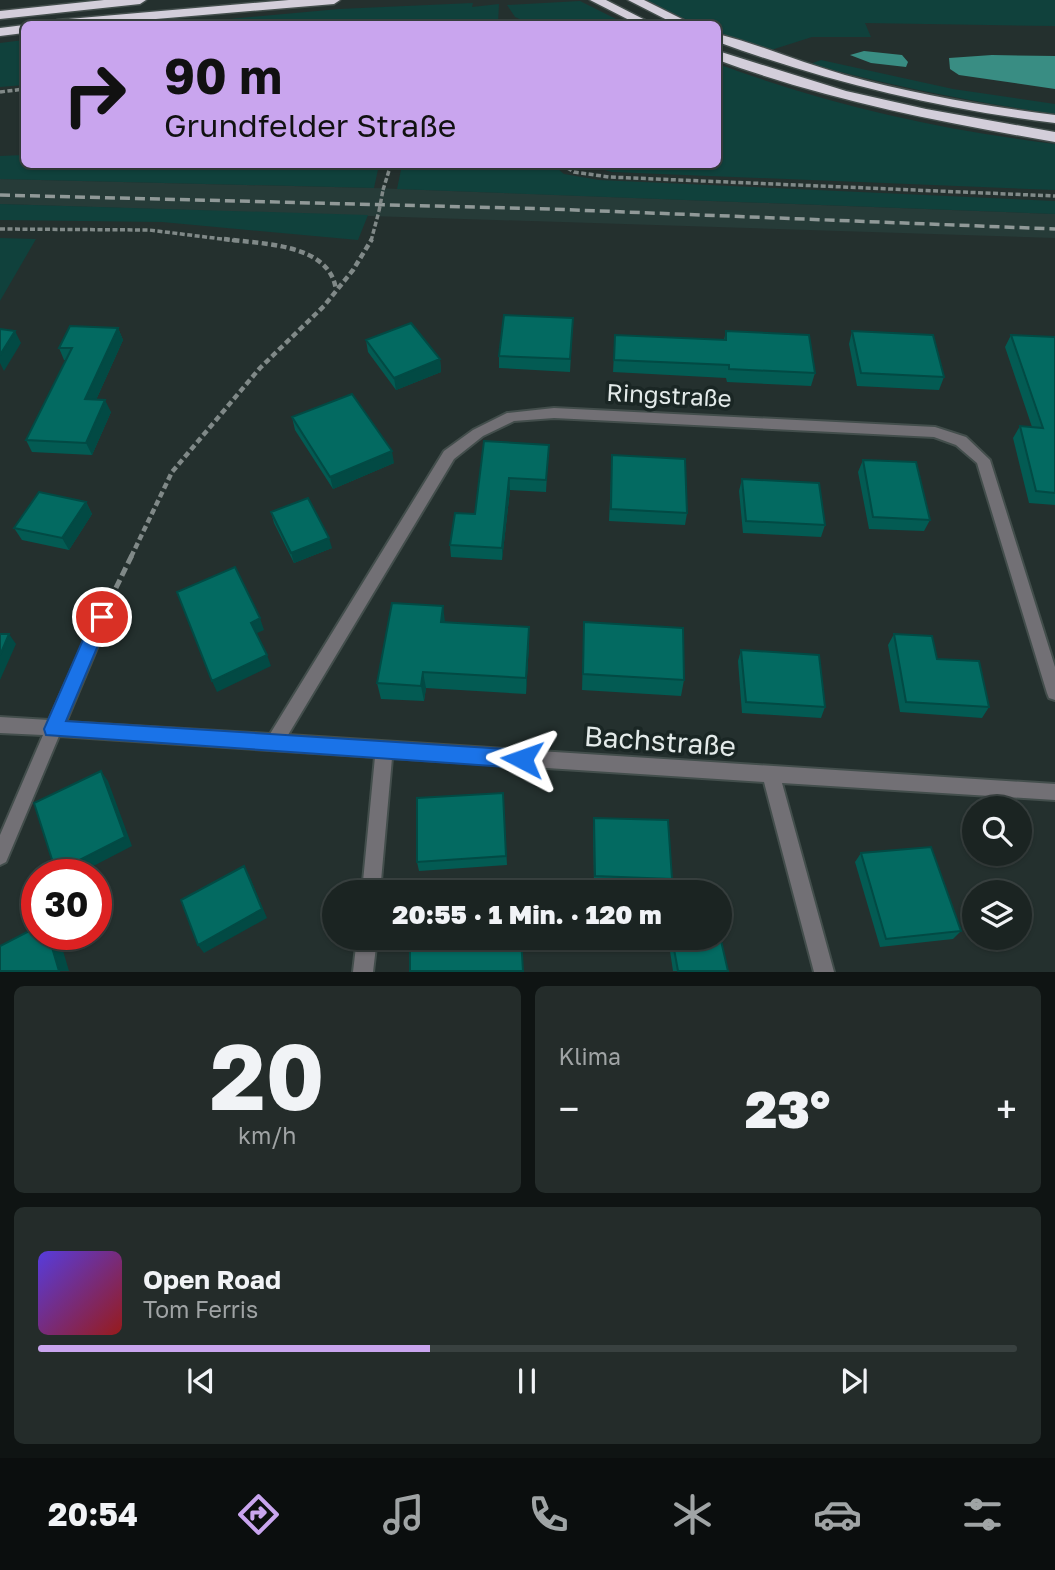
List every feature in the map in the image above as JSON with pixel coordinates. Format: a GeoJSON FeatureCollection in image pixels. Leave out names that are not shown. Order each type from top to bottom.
{"type":"FeatureCollection","features":[{"type":"Feature","properties":{"kind":"highway"},"geometry":{"type":"LineString","coordinates":[[0,12],[44,0]]}},
{"type":"Feature","properties":{"kind":"highway"},"geometry":{"type":"LineString","coordinates":[[0,12],[140,0]]}},
{"type":"Feature","properties":{"kind":"highway"},"geometry":{"type":"LineString","coordinates":[[92,21],[334,0]]}},
{"type":"Feature","properties":{"kind":"highway"},"geometry":{"type":"LineString","coordinates":[[596,0],[640,21]]}},
{"type":"Feature","properties":{"kind":"highway"},"geometry":{"type":"LineString","coordinates":[[634,0],[679,21]]}},
{"type":"Feature","properties":{"kind":"highway"},"geometry":{"type":"LineString","coordinates":[[0,32],[21,29]]}},
{"type":"Feature","properties":{"kind":"highway"},"geometry":{"type":"LineString","coordinates":[[721,39],[809,70],[865,84],[956,104],[1055,119]]}},
{"type":"Feature","properties":{"kind":"highway"},"geometry":{"type":"LineString","coordinates":[[721,55],[822,89],[885,105],[948,120],[1055,137]]}},
{"type":"Feature","properties":{"kind":"street","name":"Ringstraße"},"geometry":{"type":"LineString","coordinates":[[274,743],[449,455],[478,433],[512,416],[554,413],[935,432],[961,442],[983,460],[1055,692]]}},
{"type":"Feature","properties":{"kind":"street"},"geometry":{"type":"LineString","coordinates":[[0,856],[102,617]]}},
{"type":"Feature","properties":{"kind":"street","name":"Bachstraße"},"geometry":{"type":"LineString","coordinates":[[0,725],[1055,792]]}},
{"type":"Feature","properties":{"kind":"street"},"geometry":{"type":"LineString","coordinates":[[372,880],[384,750]]}},
{"type":"Feature","properties":{"kind":"street"},"geometry":{"type":"LineString","coordinates":[[771,775],[824,971]]}},
{"type":"Feature","properties":{"kind":"street"},"geometry":{"type":"LineString","coordinates":[[363,971],[366,950]]}},
{"type":"Feature","properties":{"kind":"path"},"geometry":{"type":"LineString","coordinates":[[0,92],[21,89]]}},
{"type":"Feature","properties":{"kind":"path"},"geometry":{"type":"LineString","coordinates":[[102,617],[172,472],[260,368],[336,291],[353,270],[373,238],[389,168]]}},
{"type":"Feature","properties":{"kind":"path"},"geometry":{"type":"LineString","coordinates":[[568,168],[574,172],[609,177],[1055,196]]}},
{"type":"Feature","properties":{"kind":"path"},"geometry":{"type":"LineString","coordinates":[[0,229],[149,230],[276,246],[302,252],[322,263],[334,275],[336,291]]}},
{"type":"Feature","properties":{"kind":"shaded area"},"geometry":{"type":"Polygon","coordinates":[[[648,0],[1055,0],[1055,26],[865,23],[871,37],[812,37],[768,51],[721,34],[721,21],[690,21],[649,4],[648,0]]]}},
{"type":"Feature","properties":{"kind":"shaded area"},"geometry":{"type":"Polygon","coordinates":[[[580,1],[620,21],[524,21],[515,17],[507,5],[580,1]]]}},
{"type":"Feature","properties":{"kind":"shaded area"},"geometry":{"type":"Polygon","coordinates":[[[473,3],[472,7],[499,4],[498,21],[208,21],[339,9],[473,3]]]}},
{"type":"Feature","properties":{"kind":"shaded area"},"geometry":{"type":"Polygon","coordinates":[[[21,40],[21,85],[0,87],[0,43],[21,40]]]}},
{"type":"Feature","properties":{"kind":"shaded area"},"geometry":{"type":"Polygon","coordinates":[[[864,51],[902,55],[908,62],[906,67],[871,63],[850,55],[864,51]]]}},
{"type":"Feature","properties":{"kind":"shaded area"},"geometry":{"type":"Polygon","coordinates":[[[992,55],[1055,56],[1055,89],[959,75],[950,69],[949,58],[992,55]]]}},
{"type":"Feature","properties":{"kind":"shaded area"},"geometry":{"type":"Polygon","coordinates":[[[821,60],[953,89],[1055,104],[1055,114],[932,93],[810,64],[821,60]]]}},
{"type":"Feature","properties":{"kind":"shaded area"},"geometry":{"type":"Polygon","coordinates":[[[721,65],[800,91],[884,114],[1055,144],[1055,190],[612,172],[597,168],[721,168],[721,65]]]}},
{"type":"Feature","properties":{"kind":"shaded area"},"geometry":{"type":"Polygon","coordinates":[[[21,155],[21,168],[378,168],[374,188],[0,179],[0,156],[21,155]]]}},
{"type":"Feature","properties":{"kind":"shaded area"},"geometry":{"type":"Polygon","coordinates":[[[401,168],[557,168],[564,174],[599,180],[1055,201],[1055,214],[397,189],[401,168]]]}},
{"type":"Feature","properties":{"kind":"shaded area"},"geometry":{"type":"Polygon","coordinates":[[[0,179],[374,188],[1055,214],[1055,238],[0,204],[0,179]]]}},
{"type":"Feature","properties":{"kind":"shaded area"},"geometry":{"type":"Polygon","coordinates":[[[0,204],[368,215],[358,240],[162,222],[0,220],[0,204]]]}},
{"type":"Feature","properties":{"kind":"shaded area"},"geometry":{"type":"Polygon","coordinates":[[[0,238],[36,239],[0,301],[0,238]]]}},
{"type":"Feature","properties":{"kind":"building"},"geometry":{"type":"Polygon","coordinates":[[[504,315],[573,318],[570,359],[499,356],[504,315]]]}},
{"type":"Feature","properties":{"kind":"building"},"geometry":{"type":"Polygon","coordinates":[[[411,323],[440,359],[394,378],[366,340],[411,323]]]}},
{"type":"Feature","properties":{"kind":"building"},"geometry":{"type":"Polygon","coordinates":[[[70,326],[118,328],[85,399],[105,400],[86,443],[26,440],[72,348],[59,348],[70,326]]]}},
{"type":"Feature","properties":{"kind":"building"},"geometry":{"type":"Polygon","coordinates":[[[0,329],[15,331],[0,355],[0,329]]]}},
{"type":"Feature","properties":{"kind":"building"},"geometry":{"type":"Polygon","coordinates":[[[726,331],[809,335],[815,373],[729,369],[729,365],[614,360],[615,335],[726,340],[726,331]]]}},
{"type":"Feature","properties":{"kind":"building"},"geometry":{"type":"Polygon","coordinates":[[[852,331],[933,335],[944,377],[861,373],[852,331]]]}},
{"type":"Feature","properties":{"kind":"building"},"geometry":{"type":"Polygon","coordinates":[[[1011,335],[1055,337],[1055,493],[1036,491],[1020,426],[1043,428],[1011,335]]]}},
{"type":"Feature","properties":{"kind":"building"},"geometry":{"type":"Polygon","coordinates":[[[352,394],[392,451],[330,477],[292,417],[352,394]]]}},
{"type":"Feature","properties":{"kind":"building"},"geometry":{"type":"Polygon","coordinates":[[[484,441],[549,445],[546,480],[509,478],[502,548],[450,545],[455,513],[475,514],[484,441]]]}},
{"type":"Feature","properties":{"kind":"building"},"geometry":{"type":"Polygon","coordinates":[[[612,455],[685,459],[687,513],[611,509],[612,455]]]}},
{"type":"Feature","properties":{"kind":"building"},"geometry":{"type":"Polygon","coordinates":[[[863,460],[916,462],[930,520],[873,517],[863,460]]]}},
{"type":"Feature","properties":{"kind":"building"},"geometry":{"type":"Polygon","coordinates":[[[742,479],[819,483],[825,525],[746,521],[742,479]]]}},
{"type":"Feature","properties":{"kind":"building"},"geometry":{"type":"Polygon","coordinates":[[[39,492],[86,502],[62,538],[14,528],[39,492]]]}},
{"type":"Feature","properties":{"kind":"building"},"geometry":{"type":"Polygon","coordinates":[[[308,498],[329,538],[291,553],[271,512],[308,498]]]}},
{"type":"Feature","properties":{"kind":"building"},"geometry":{"type":"Polygon","coordinates":[[[235,567],[260,618],[251,623],[267,655],[212,681],[177,592],[235,567]]]}},
{"type":"Feature","properties":{"kind":"building"},"geometry":{"type":"Polygon","coordinates":[[[392,603],[443,606],[441,622],[529,627],[526,678],[423,672],[421,686],[377,683],[392,603]]]}},
{"type":"Feature","properties":{"kind":"building"},"geometry":{"type":"Polygon","coordinates":[[[584,622],[683,628],[684,680],[583,674],[584,622]]]}},
{"type":"Feature","properties":{"kind":"building"},"geometry":{"type":"Polygon","coordinates":[[[0,634],[9,634],[0,655],[0,634]]]}},
{"type":"Feature","properties":{"kind":"building"},"geometry":{"type":"Polygon","coordinates":[[[894,634],[932,636],[937,659],[979,661],[989,707],[906,702],[894,634]]]}},
{"type":"Feature","properties":{"kind":"building"},"geometry":{"type":"Polygon","coordinates":[[[741,650],[819,655],[825,707],[746,702],[741,650]]]}},
{"type":"Feature","properties":{"kind":"building"},"geometry":{"type":"Polygon","coordinates":[[[101,771],[125,837],[82,859],[52,859],[34,803],[101,771]]]}},
{"type":"Feature","properties":{"kind":"building"},"geometry":{"type":"Polygon","coordinates":[[[503,793],[506,856],[417,862],[417,798],[503,793]]]}},
{"type":"Feature","properties":{"kind":"building"},"geometry":{"type":"Polygon","coordinates":[[[594,818],[668,820],[672,879],[595,876],[594,818]]]}},
{"type":"Feature","properties":{"kind":"building"},"geometry":{"type":"Polygon","coordinates":[[[931,847],[961,931],[886,939],[861,853],[931,847]]]}},
{"type":"Feature","properties":{"kind":"building"},"geometry":{"type":"Polygon","coordinates":[[[244,866],[262,909],[198,945],[181,900],[244,866]]]}},
{"type":"Feature","properties":{"kind":"building"},"geometry":{"type":"Polygon","coordinates":[[[21,935],[21,950],[53,950],[59,971],[0,971],[0,946],[21,935]]]}},
{"type":"Feature","properties":{"kind":"building"},"geometry":{"type":"Polygon","coordinates":[[[410,950],[522,950],[523,971],[410,971],[410,950]]]}},
{"type":"Feature","properties":{"kind":"building"},"geometry":{"type":"Polygon","coordinates":[[[674,950],[723,950],[728,971],[678,971],[674,950]]]}},
{"type":"Feature","properties":{"kind":"railway"},"geometry":{"type":"LineString","coordinates":[[0,195],[550,209],[1055,229]]}},
{"type":"Feature","properties":{"kind":"route"},"geometry":{"type":"LineString","coordinates":[[102,617],[53,729],[522,759]]}}]}
